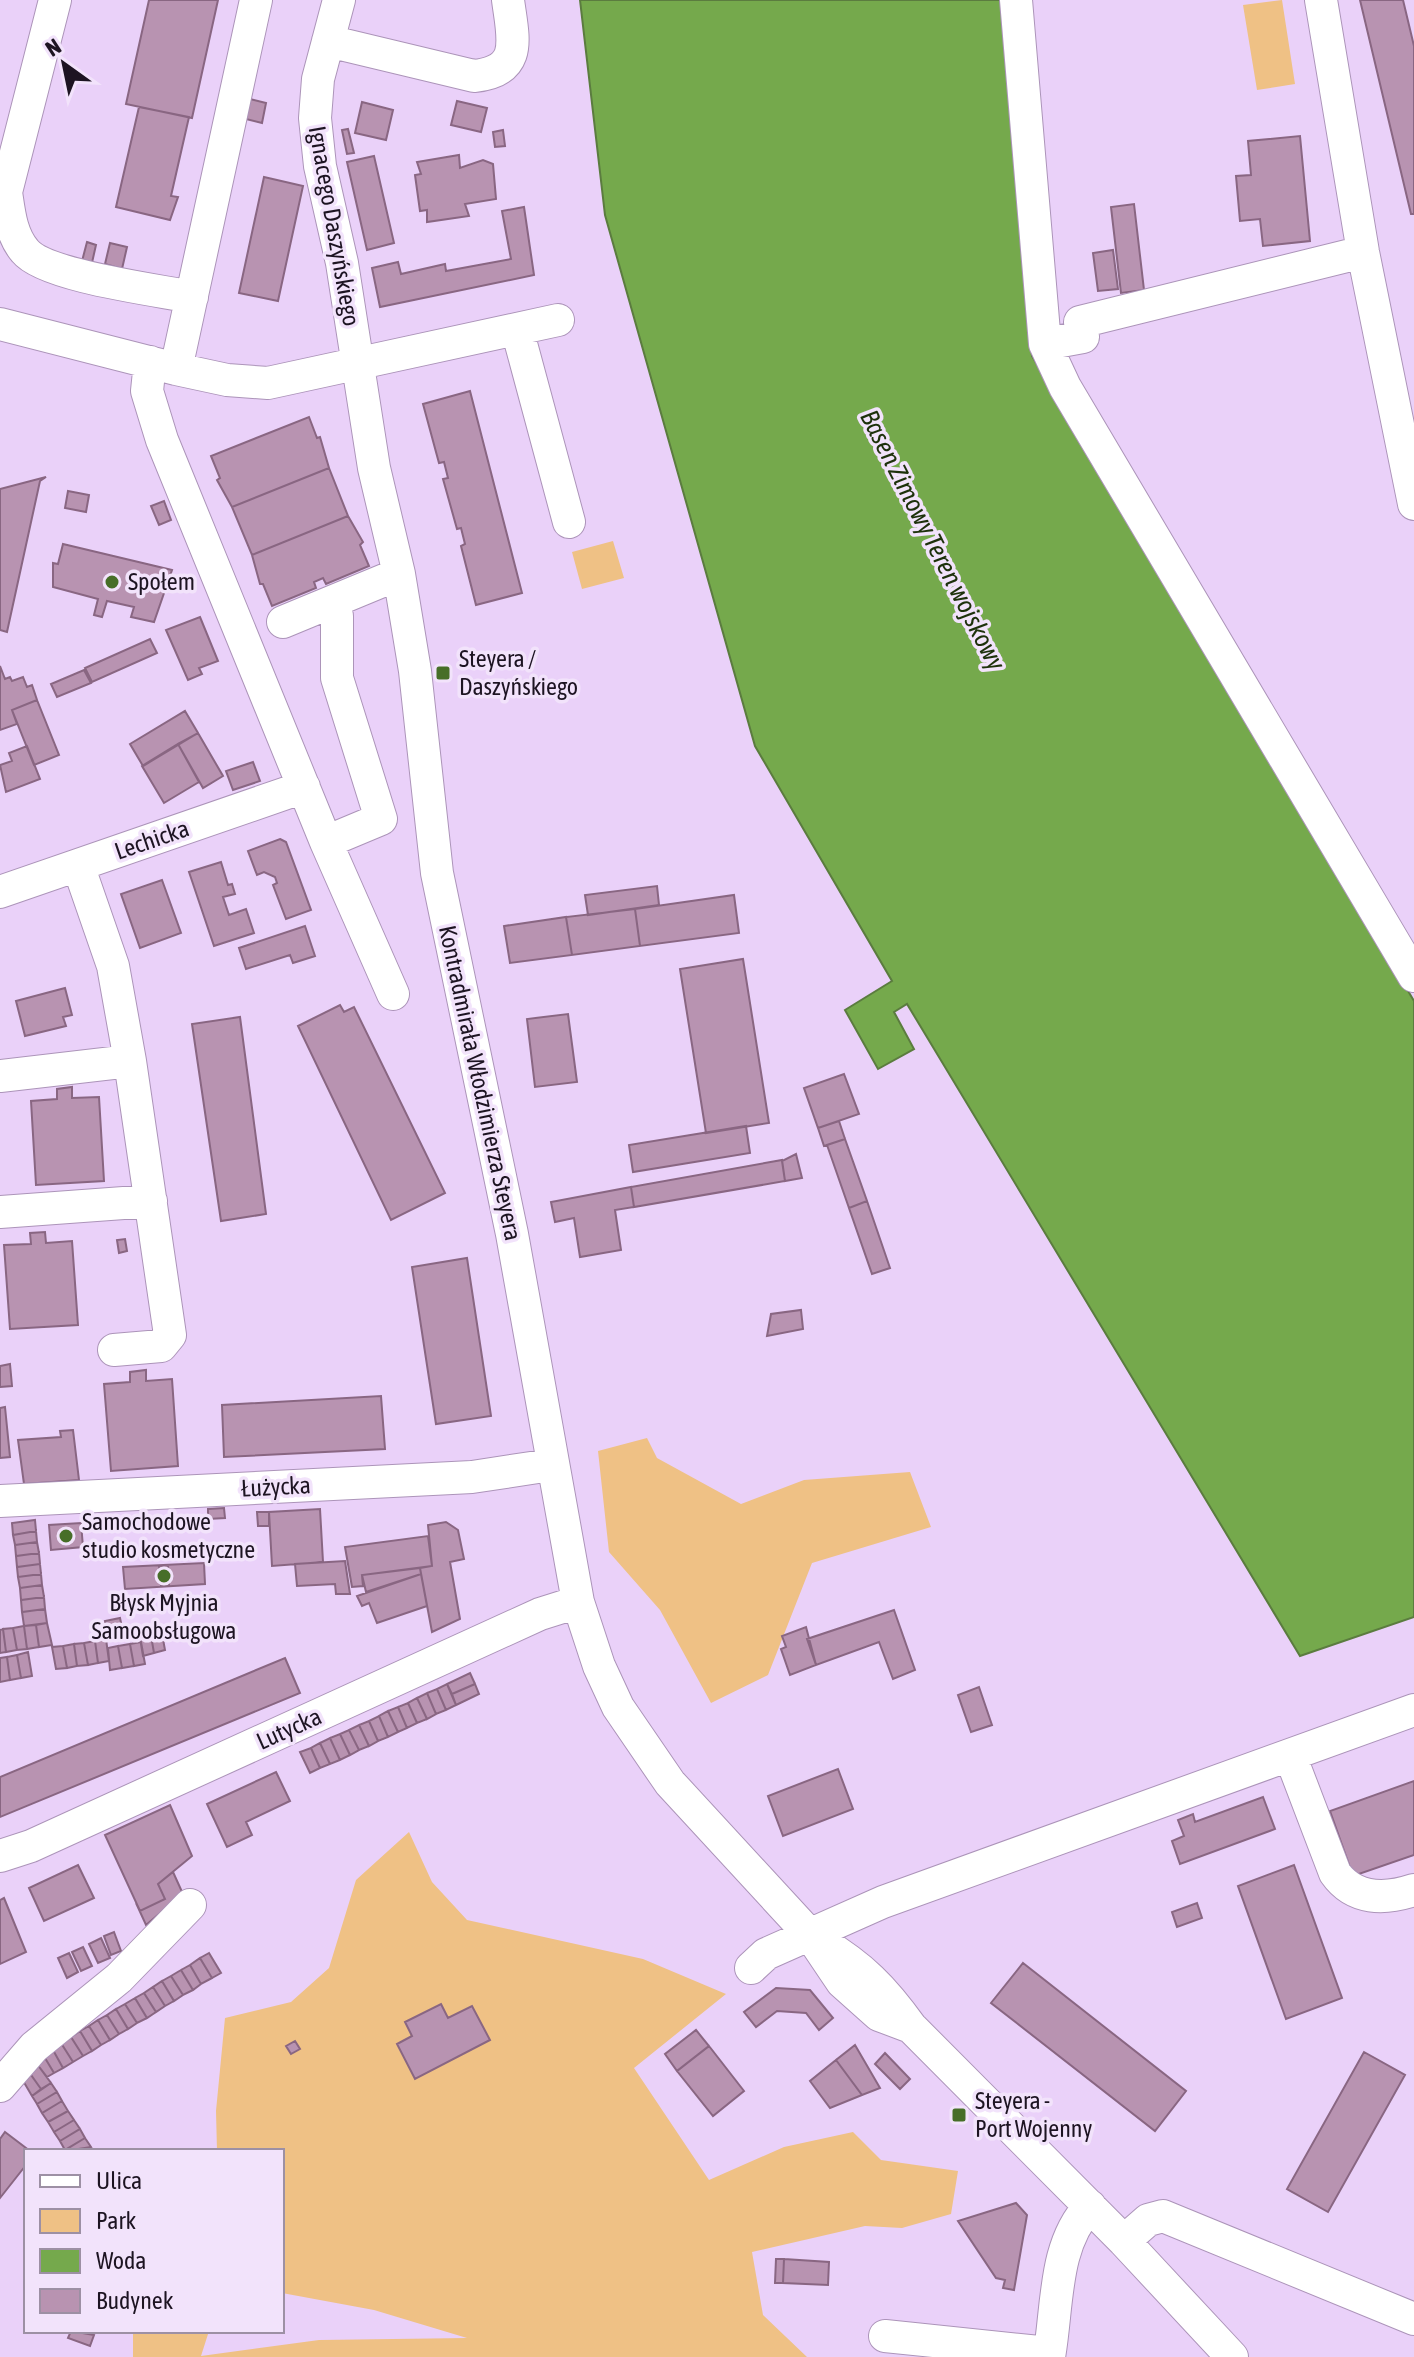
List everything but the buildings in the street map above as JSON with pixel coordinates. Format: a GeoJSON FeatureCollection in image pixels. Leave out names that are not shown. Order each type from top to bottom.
{"type":"FeatureCollection","features":[{"type":"Feature","properties":{"kind":"street"},"geometry":{"type":"LineString","coordinates":[[55,0],[6,192],[11,224],[26,253],[54,269],[192,297]]}},
{"type":"Feature","properties":{"kind":"street"},"geometry":{"type":"LineString","coordinates":[[256,0],[192,297],[163,365],[147,391],[162,440],[326,842],[393,994]]}},
{"type":"Feature","properties":{"kind":"street","name":"Ignacego Daszyńskiego"},"geometry":{"type":"LineString","coordinates":[[339,0],[318,79],[315,118],[357,364]]}},
{"type":"Feature","properties":{"kind":"street"},"geometry":{"type":"LineString","coordinates":[[328,41],[474,76],[486,75],[499,70],[510,60],[514,48],[508,0]]}},
{"type":"Feature","properties":{"kind":"street"},"geometry":{"type":"LineString","coordinates":[[1016,0],[1045,344],[1073,401],[1414,976]]}},
{"type":"Feature","properties":{"kind":"street"},"geometry":{"type":"LineString","coordinates":[[1321,0],[1363,252],[1414,504]]}},
{"type":"Feature","properties":{"kind":"street"},"geometry":{"type":"LineString","coordinates":[[1045,344],[1083,337],[1080,322],[1363,252]]}},
{"type":"Feature","properties":{"kind":"street"},"geometry":{"type":"LineString","coordinates":[[0,324],[227,380],[268,383],[558,320]]}},
{"type":"Feature","properties":{"kind":"street"},"geometry":{"type":"LineString","coordinates":[[517,329],[569,522]]}},
{"type":"Feature","properties":{"kind":"street","name":"Kontradmirała Włodzimierza Steyera"},"geometry":{"type":"LineString","coordinates":[[357,364],[374,468],[399,574],[419,704],[437,873],[512,1234],[578,1602],[604,1678],[643,1747],[686,1802],[811,1936],[859,1965],[884,1989],[911,2027],[1090,2206],[1232,2357]]}},
{"type":"Feature","properties":{"kind":"street"},"geometry":{"type":"LineString","coordinates":[[283,622],[399,574]]}},
{"type":"Feature","properties":{"kind":"street"},"geometry":{"type":"LineString","coordinates":[[326,842],[381,819],[337,678],[337,616],[327,605]]}},
{"type":"Feature","properties":{"kind":"street","name":"Lechicka"},"geometry":{"type":"LineString","coordinates":[[0,892],[304,787]]}},
{"type":"Feature","properties":{"kind":"street"},"geometry":{"type":"LineString","coordinates":[[78,865],[113,966],[170,1335],[161,1346],[114,1350]]}},
{"type":"Feature","properties":{"kind":"street"},"geometry":{"type":"LineString","coordinates":[[0,1076],[130,1061]]}},
{"type":"Feature","properties":{"kind":"street"},"geometry":{"type":"LineString","coordinates":[[0,1212],[151,1201]]}},
{"type":"Feature","properties":{"kind":"street","name":"Łużycka"},"geometry":{"type":"LineString","coordinates":[[0,1501],[472,1477],[551,1465]]}},
{"type":"Feature","properties":{"kind":"street","name":"Lutycka"},"geometry":{"type":"LineString","coordinates":[[0,1856],[31,1846],[540,1614],[578,1602]]}},
{"type":"Feature","properties":{"kind":"street"},"geometry":{"type":"LineString","coordinates":[[751,1968],[766,1954],[883,1902],[1414,1710]]}},
{"type":"Feature","properties":{"kind":"street"},"geometry":{"type":"LineString","coordinates":[[1290,1755],[1335,1873],[1345,1887],[1362,1896],[1397,1896],[1414,1890]]}},
{"type":"Feature","properties":{"kind":"street"},"geometry":{"type":"LineString","coordinates":[[0,2086],[34,2047],[119,1978],[190,1905]]}},
{"type":"Feature","properties":{"kind":"street"},"geometry":{"type":"LineString","coordinates":[[885,2336],[1049,2355],[1064,2246],[1078,2219],[1090,2206]]}},
{"type":"Feature","properties":{"kind":"street"},"geometry":{"type":"LineString","coordinates":[[1124,2241],[1148,2220],[1163,2216],[1414,2319]]}},
{"type":"Feature","properties":{"kind":"green space"},"geometry":{"type":"Polygon","coordinates":[[[1282,0],[1295,84],[1257,90],[1243,5],[1282,0]]]}},
{"type":"Feature","properties":{"kind":"green space"},"geometry":{"type":"Polygon","coordinates":[[[613,541],[624,578],[582,589],[572,552],[613,541]]]}},
{"type":"Feature","properties":{"kind":"green space"},"geometry":{"type":"Polygon","coordinates":[[[647,1438],[657,1458],[741,1504],[804,1480],[910,1472],[931,1527],[812,1563],[768,1675],[711,1703],[660,1610],[609,1552],[598,1451],[647,1438]]]}},
{"type":"Feature","properties":{"kind":"green space"},"geometry":{"type":"Polygon","coordinates":[[[409,1832],[432,1882],[467,1920],[643,1959],[726,1994],[634,2068],[709,2180],[784,2147],[853,2132],[881,2160],[958,2171],[951,2214],[902,2228],[865,2226],[752,2252],[763,2315],[807,2357],[133,2357],[133,2333],[208,2333],[201,2356],[319,2340],[467,2338],[374,2310],[284,2293],[284,2149],[217,2149],[216,2111],[225,2018],[291,2002],[329,1968],[356,1880],[409,1832]]]}},
{"type":"Feature","properties":{"kind":"water","name":"Basen Zimowy Teren wojskowy"},"geometry":{"type":"Polygon","coordinates":[[[580,0],[1004,0],[1032,356],[1414,1001],[1414,1617],[1300,1656],[907,1004],[894,1012],[914,1049],[878,1069],[845,1010],[892,981],[755,746],[605,215],[580,0]]]}},
{"type":"Feature","properties":{"kind":"place","name":"Społem"},"geometry":{"type":"Point","coordinates":[112,582]}},
{"type":"Feature","properties":{"kind":"place","name":"Steyera / Daszyńskiego"},"geometry":{"type":"Point","coordinates":[443,673]}},
{"type":"Feature","properties":{"kind":"place","name":"Samochodowe studio kosmetyczne"},"geometry":{"type":"Point","coordinates":[66,1536]}},
{"type":"Feature","properties":{"kind":"place","name":"Błysk Myjnia Samoobsługowa"},"geometry":{"type":"Point","coordinates":[164,1576]}},
{"type":"Feature","properties":{"kind":"place","name":"Steyera - Port Wojenny"},"geometry":{"type":"Point","coordinates":[959,2115]}}]}
